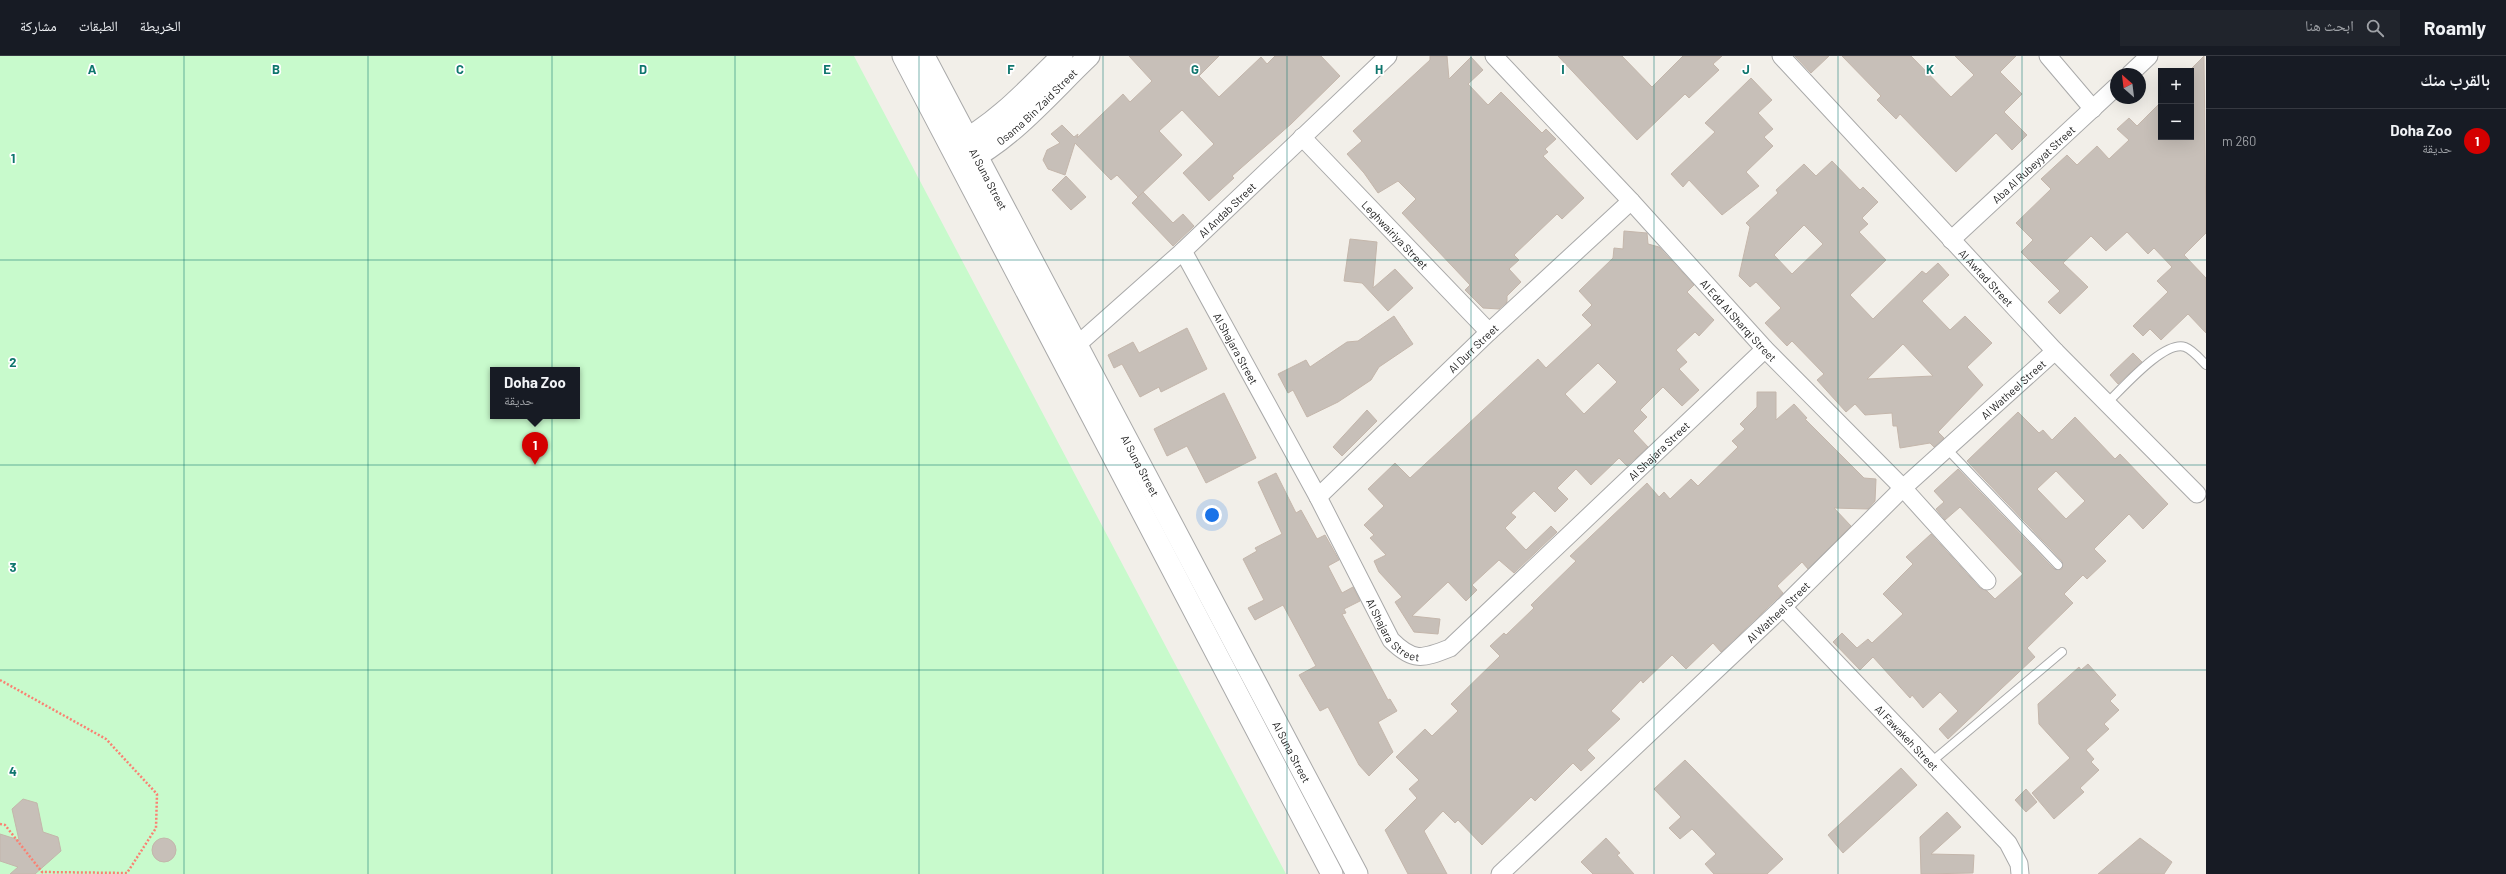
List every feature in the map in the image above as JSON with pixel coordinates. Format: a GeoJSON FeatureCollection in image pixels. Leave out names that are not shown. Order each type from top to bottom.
{"type":"FeatureCollection","features":[{"type":"Feature","properties":{"kind":"street","name":"Al Suna Street"},"geometry":{"type":"LineString","coordinates":[[903,56],[959,142],[1068,348],[1277,723],[1358,874]]}},
{"type":"Feature","properties":{"kind":"street","name":"Al Suna Street"},"geometry":{"type":"LineString","coordinates":[[924,56],[959,142]]}},
{"type":"Feature","properties":{"kind":"street","name":"Osama Bin Zaid Street"},"geometry":{"type":"LineString","coordinates":[[959,142],[1008,107],[1062,56]]}},
{"type":"Feature","properties":{"kind":"street","name":"Osama Bin Zaid Street"},"geometry":{"type":"LineString","coordinates":[[969,161],[1014,127],[1089,56]]}},
{"type":"Feature","properties":{"kind":"street","name":"Al Andab Street"},"geometry":{"type":"LineString","coordinates":[[1068,348],[1183,250],[1388,56]]}},
{"type":"Feature","properties":{"kind":"street","name":"Al Edd Al Sharqi Street"},"geometry":{"type":"LineString","coordinates":[[1494,56],[1631,201],[1765,349],[1903,488],[1987,581]]}},
{"type":"Feature","properties":{"kind":"street","name":"Al Awtad Street"},"geometry":{"type":"LineString","coordinates":[[1781,56],[2055,351],[2197,494]]}},
{"type":"Feature","properties":{"kind":"street"},"geometry":{"type":"LineString","coordinates":[[2048,56],[2093,109]]}},
{"type":"Feature","properties":{"kind":"street"},"geometry":{"type":"LineString","coordinates":[[2136,68],[2149,56]]}},
{"type":"Feature","properties":{"kind":"street","name":"Aba Al Rubeyyat Street"},"geometry":{"type":"LineString","coordinates":[[1951,240],[2110,93]]}},
{"type":"Feature","properties":{"kind":"street","name":"Leghwairiya Street"},"geometry":{"type":"LineString","coordinates":[[1302,137],[1489,332]]}},
{"type":"Feature","properties":{"kind":"street","name":"Al Durr Street"},"geometry":{"type":"LineString","coordinates":[[1318,497],[1489,332],[1631,201]]}},
{"type":"Feature","properties":{"kind":"street","name":"Al Shajara Street"},"geometry":{"type":"LineString","coordinates":[[1183,250],[1318,497],[1391,640],[1402,651],[1415,658],[1431,656],[1450,648],[1765,349]]}},
{"type":"Feature","properties":{"kind":"street","name":"Al Suna Street"},"geometry":{"type":"LineString","coordinates":[[1068,348],[1258,732],[1332,874]]}},
{"type":"Feature","properties":{"kind":"street","name":"Al Watheel Street"},"geometry":{"type":"LineString","coordinates":[[1500,874],[1783,608],[1903,488],[2055,351]]}},
{"type":"Feature","properties":{"kind":"street","name":"Al Fawakeh Street"},"geometry":{"type":"LineString","coordinates":[[1783,608],[2008,843],[2019,864],[2020,874]]}},
{"type":"Feature","properties":{"kind":"street"},"geometry":{"type":"LineString","coordinates":[[1258,732],[1277,723]]}},
{"type":"Feature","properties":{"kind":"lane"},"geometry":{"type":"LineString","coordinates":[[2107,403],[2154,359],[2174,346],[2184,346],[2206,365]]}},
{"type":"Feature","properties":{"kind":"lane"},"geometry":{"type":"LineString","coordinates":[[1947,449],[2058,565]]}},
{"type":"Feature","properties":{"kind":"lane"},"geometry":{"type":"LineString","coordinates":[[1930,763],[2062,652]]}},
{"type":"Feature","properties":{"kind":"path"},"geometry":{"type":"LineString","coordinates":[[0,680],[106,739],[158,794],[156,828],[127,873],[41,873],[5,824],[0,824]]}},
{"type":"Feature","properties":{"kind":"green space"},"geometry":{"type":"Polygon","coordinates":[[[0,56],[854,56],[1286,874],[0,874],[0,56]]]}},
{"type":"Feature","properties":{"kind":"building"},"geometry":{"type":"Polygon","coordinates":[[[1129,56],[1219,56],[1199,76],[1219,97],[1261,57],[1267,64],[1275,56],[1321,56],[1340,76],[1291,124],[1232,176],[1234,178],[1209,201],[1183,173],[1214,144],[1182,110],[1159,131],[1182,155],[1138,197],[1117,175],[1111,180],[1075,143],[1065,175],[1048,169],[1043,160],[1047,150],[1060,143],[1051,134],[1062,125],[1074,137],[1078,134],[1077,138],[1123,94],[1130,102],[1152,81],[1129,56]]]}},
{"type":"Feature","properties":{"kind":"building"},"geometry":{"type":"Polygon","coordinates":[[[1430,56],[1447,56],[1449,79],[1471,57],[1483,70],[1468,84],[1488,105],[1501,92],[1542,133],[1546,129],[1556,139],[1545,149],[1548,152],[1543,156],[1584,198],[1562,219],[1557,214],[1514,255],[1519,260],[1509,269],[1521,282],[1507,296],[1507,302],[1499,309],[1483,308],[1465,290],[1470,285],[1402,213],[1416,199],[1398,181],[1378,193],[1364,173],[1347,154],[1362,141],[1353,131],[1430,60],[1430,56]]]}},
{"type":"Feature","properties":{"kind":"building"},"geometry":{"type":"Polygon","coordinates":[[[1558,56],[1622,56],[1652,87],[1683,56],[1722,56],[1713,64],[1719,70],[1689,98],[1685,94],[1637,140],[1558,56]]]}},
{"type":"Feature","properties":{"kind":"building"},"geometry":{"type":"Polygon","coordinates":[[[1795,56],[1829,56],[1811,73],[1795,56]]]}},
{"type":"Feature","properties":{"kind":"building"},"geometry":{"type":"Polygon","coordinates":[[[1842,56],[1911,56],[1951,97],[1974,75],[1955,56],[2016,56],[2000,72],[2022,94],[2004,112],[2027,135],[2012,150],[1996,133],[1956,172],[1900,114],[1896,119],[1877,100],[1881,96],[1842,56]]]}},
{"type":"Feature","properties":{"kind":"building"},"geometry":{"type":"Polygon","coordinates":[[[2204,56],[2206,233],[2184,255],[2206,278],[2206,333],[2188,314],[2161,340],[2150,329],[2143,336],[2133,326],[2168,292],[2157,281],[2172,267],[2154,248],[2148,254],[2127,232],[2106,251],[2091,236],[2063,263],[2088,287],[2060,314],[2048,302],[2060,291],[2021,252],[2033,240],[2016,223],[2051,189],[2041,179],[2067,155],[2077,165],[2097,146],[2109,159],[2129,140],[2117,129],[2129,118],[2137,126],[2158,105],[2158,140],[2194,140],[2194,68],[2192,68],[2204,56]]]}},
{"type":"Feature","properties":{"kind":"building"},"geometry":{"type":"Polygon","coordinates":[[[1751,78],[1772,100],[1758,113],[1773,129],[1764,137],[1773,146],[1746,172],[1759,186],[1722,215],[1689,180],[1683,187],[1671,174],[1715,132],[1705,123],[1751,78]]]}},
{"type":"Feature","properties":{"kind":"building"},"geometry":{"type":"Polygon","coordinates":[[[1832,161],[1860,190],[1863,187],[1878,202],[1862,218],[1868,224],[1859,232],[1886,260],[1850,295],[1873,319],[1922,271],[1926,274],[1938,263],[1949,275],[1922,301],[1950,330],[1965,316],[1992,343],[1967,367],[1983,385],[1938,432],[1944,438],[1934,447],[1930,443],[1900,448],[1897,426],[1893,426],[1892,413],[1865,415],[1855,404],[1846,412],[1817,380],[1824,374],[1792,341],[1787,346],[1765,323],[1781,308],[1756,282],[1750,287],[1739,276],[1750,227],[1746,223],[1778,193],[1776,190],[1804,164],[1816,176],[1832,161]],[[1804,225],[1774,255],[1792,274],[1823,244],[1804,225]],[[1903,344],[1867,379],[1933,376],[1903,344]]]}},
{"type":"Feature","properties":{"kind":"building"},"geometry":{"type":"Polygon","coordinates":[[[1066,176],[1086,197],[1071,210],[1052,190],[1066,176]]]}},
{"type":"Feature","properties":{"kind":"building"},"geometry":{"type":"Polygon","coordinates":[[[1143,192],[1173,223],[1183,214],[1194,226],[1173,246],[1132,203],[1143,192]]]}},
{"type":"Feature","properties":{"kind":"building"},"geometry":{"type":"Polygon","coordinates":[[[1624,231],[1647,233],[1648,244],[1659,247],[1694,285],[1687,292],[1714,320],[1699,336],[1695,332],[1676,350],[1687,362],[1679,369],[1699,390],[1682,406],[1663,387],[1640,410],[1647,417],[1633,431],[1648,447],[1627,466],[1619,458],[1591,485],[1576,469],[1557,488],[1568,499],[1555,512],[1534,491],[1511,513],[1516,517],[1505,528],[1526,550],[1551,526],[1557,532],[1514,573],[1499,560],[1472,585],[1477,590],[1466,601],[1448,582],[1412,616],[1440,619],[1438,634],[1414,632],[1395,602],[1402,597],[1379,572],[1374,561],[1386,555],[1370,538],[1374,535],[1364,525],[1384,506],[1368,489],[1395,463],[1410,478],[1538,359],[1546,368],[1592,325],[1582,315],[1592,305],[1579,291],[1613,258],[1614,248],[1623,249],[1624,231]],[[1598,363],[1565,394],[1584,414],[1617,382],[1598,363]]]}},
{"type":"Feature","properties":{"kind":"building"},"geometry":{"type":"Polygon","coordinates":[[[1350,239],[1377,242],[1373,288],[1395,269],[1413,288],[1388,311],[1362,283],[1344,281],[1350,239]]]}},
{"type":"Feature","properties":{"kind":"building"},"geometry":{"type":"Polygon","coordinates":[[[1394,316],[1413,344],[1379,367],[1371,380],[1338,402],[1307,417],[1293,390],[1288,393],[1278,374],[1306,360],[1310,367],[1347,342],[1358,341],[1394,316]]]}},
{"type":"Feature","properties":{"kind":"building"},"geometry":{"type":"Polygon","coordinates":[[[1187,328],[1207,369],[1161,392],[1159,387],[1140,397],[1122,364],[1114,368],[1108,355],[1133,342],[1139,353],[1187,328]]]}},
{"type":"Feature","properties":{"kind":"building"},"geometry":{"type":"Polygon","coordinates":[[[2133,353],[2142,362],[2118,384],[2110,375],[2133,353]]]}},
{"type":"Feature","properties":{"kind":"building"},"geometry":{"type":"Polygon","coordinates":[[[1757,392],[1776,392],[1776,420],[1794,404],[1807,418],[1805,419],[1864,478],[1876,479],[1875,501],[1868,509],[1834,508],[1851,526],[1808,569],[1802,562],[1777,586],[1783,593],[1721,652],[1713,643],[1686,669],[1672,655],[1643,683],[1641,680],[1611,711],[1620,719],[1587,750],[1595,758],[1581,771],[1573,763],[1535,801],[1531,797],[1482,845],[1458,820],[1455,823],[1443,811],[1424,831],[1447,874],[1408,874],[1385,830],[1417,798],[1409,789],[1419,780],[1396,757],[1425,729],[1432,736],[1458,711],[1451,704],[1500,656],[1490,646],[1504,633],[1506,635],[1534,608],[1531,605],[1576,561],[1570,556],[1647,483],[1659,497],[1664,492],[1670,499],[1691,479],[1698,486],[1738,447],[1732,441],[1745,429],[1740,424],[1757,407],[1757,392]]]}},
{"type":"Feature","properties":{"kind":"building"},"geometry":{"type":"Polygon","coordinates":[[[1224,393],[1256,458],[1206,483],[1187,446],[1167,456],[1154,429],[1224,393]]]}},
{"type":"Feature","properties":{"kind":"building"},"geometry":{"type":"Polygon","coordinates":[[[1367,410],[1377,421],[1342,456],[1333,447],[1367,410]]]}},
{"type":"Feature","properties":{"kind":"building"},"geometry":{"type":"Polygon","coordinates":[[[2018,412],[2039,433],[2043,430],[2052,440],[2075,417],[2115,459],[2120,454],[2168,504],[2143,529],[2129,514],[2094,549],[2106,561],[2087,579],[2083,575],[2064,594],[2073,603],[2027,648],[2035,657],[1948,739],[1939,729],[1958,711],[1940,692],[1923,708],[1912,695],[1910,698],[1873,657],[1860,670],[1833,642],[1842,633],[1857,648],[1868,639],[1872,643],[1903,614],[1883,594],[1913,564],[1906,557],[1931,534],[1980,588],[1987,591],[1995,599],[2023,574],[1960,507],[1945,520],[1936,509],[1944,502],[1934,491],[1958,469],[2054,569],[2062,569],[2062,561],[1967,461],[2018,412]],[[2056,471],[2037,489],[2066,519],[2085,501],[2056,471]]]}},
{"type":"Feature","properties":{"kind":"building"},"geometry":{"type":"Polygon","coordinates":[[[1276,473],[1296,513],[1301,510],[1317,539],[1325,535],[1339,560],[1328,566],[1342,593],[1353,587],[1360,601],[1344,609],[1346,613],[1342,614],[1388,700],[1390,699],[1397,711],[1378,722],[1393,752],[1369,776],[1359,765],[1328,707],[1320,711],[1299,675],[1316,666],[1283,605],[1255,620],[1248,608],[1264,600],[1243,559],[1257,551],[1255,548],[1282,534],[1258,482],[1276,473]]]}},
{"type":"Feature","properties":{"kind":"building"},"geometry":{"type":"Polygon","coordinates":[[[2088,664],[2116,695],[2110,701],[2119,710],[2104,724],[2109,729],[2086,750],[2094,759],[2091,762],[2099,770],[2080,788],[2084,792],[2054,819],[2032,793],[2070,758],[2039,724],[2038,704],[2079,667],[2081,670],[2088,664]]]}},
{"type":"Feature","properties":{"kind":"building"},"geometry":{"type":"Polygon","coordinates":[[[1685,760],[1783,859],[1767,874],[1714,874],[1705,864],[1716,854],[1698,835],[1692,829],[1680,839],[1669,828],[1681,817],[1654,789],[1685,760]]]}},
{"type":"Feature","properties":{"kind":"building"},"geometry":{"type":"Polygon","coordinates":[[[1901,768],[1917,785],[1843,853],[1828,835],[1901,768]]]}},
{"type":"Feature","properties":{"kind":"building"},"geometry":{"type":"Polygon","coordinates":[[[2026,789],[2037,802],[2026,812],[2015,800],[2026,789]]]}},
{"type":"Feature","properties":{"kind":"building"},"geometry":{"type":"Polygon","coordinates":[[[23,799],[37,803],[43,832],[58,837],[61,851],[35,874],[10,874],[18,867],[0,861],[0,834],[19,840],[12,809],[23,799]]]}},
{"type":"Feature","properties":{"kind":"building"},"geometry":{"type":"Polygon","coordinates":[[[1947,812],[1961,827],[1931,854],[1974,855],[1973,873],[1921,874],[1920,837],[1947,812]]]}},
{"type":"Feature","properties":{"kind":"building"},"geometry":{"type":"Polygon","coordinates":[[[164,838],[173,841],[176,850],[173,859],[164,862],[155,859],[152,850],[155,841],[164,838]]]}},
{"type":"Feature","properties":{"kind":"building"},"geometry":{"type":"Polygon","coordinates":[[[1606,838],[1620,853],[1617,855],[1634,874],[1593,874],[1581,862],[1606,838]]]}},
{"type":"Feature","properties":{"kind":"building"},"geometry":{"type":"Polygon","coordinates":[[[2140,838],[2172,862],[2164,874],[2098,874],[2140,838]]]}},
{"type":"Feature","properties":{"kind":"place","name":"Doha Zoo"},"geometry":{"type":"Point","coordinates":[535,465]}}]}
